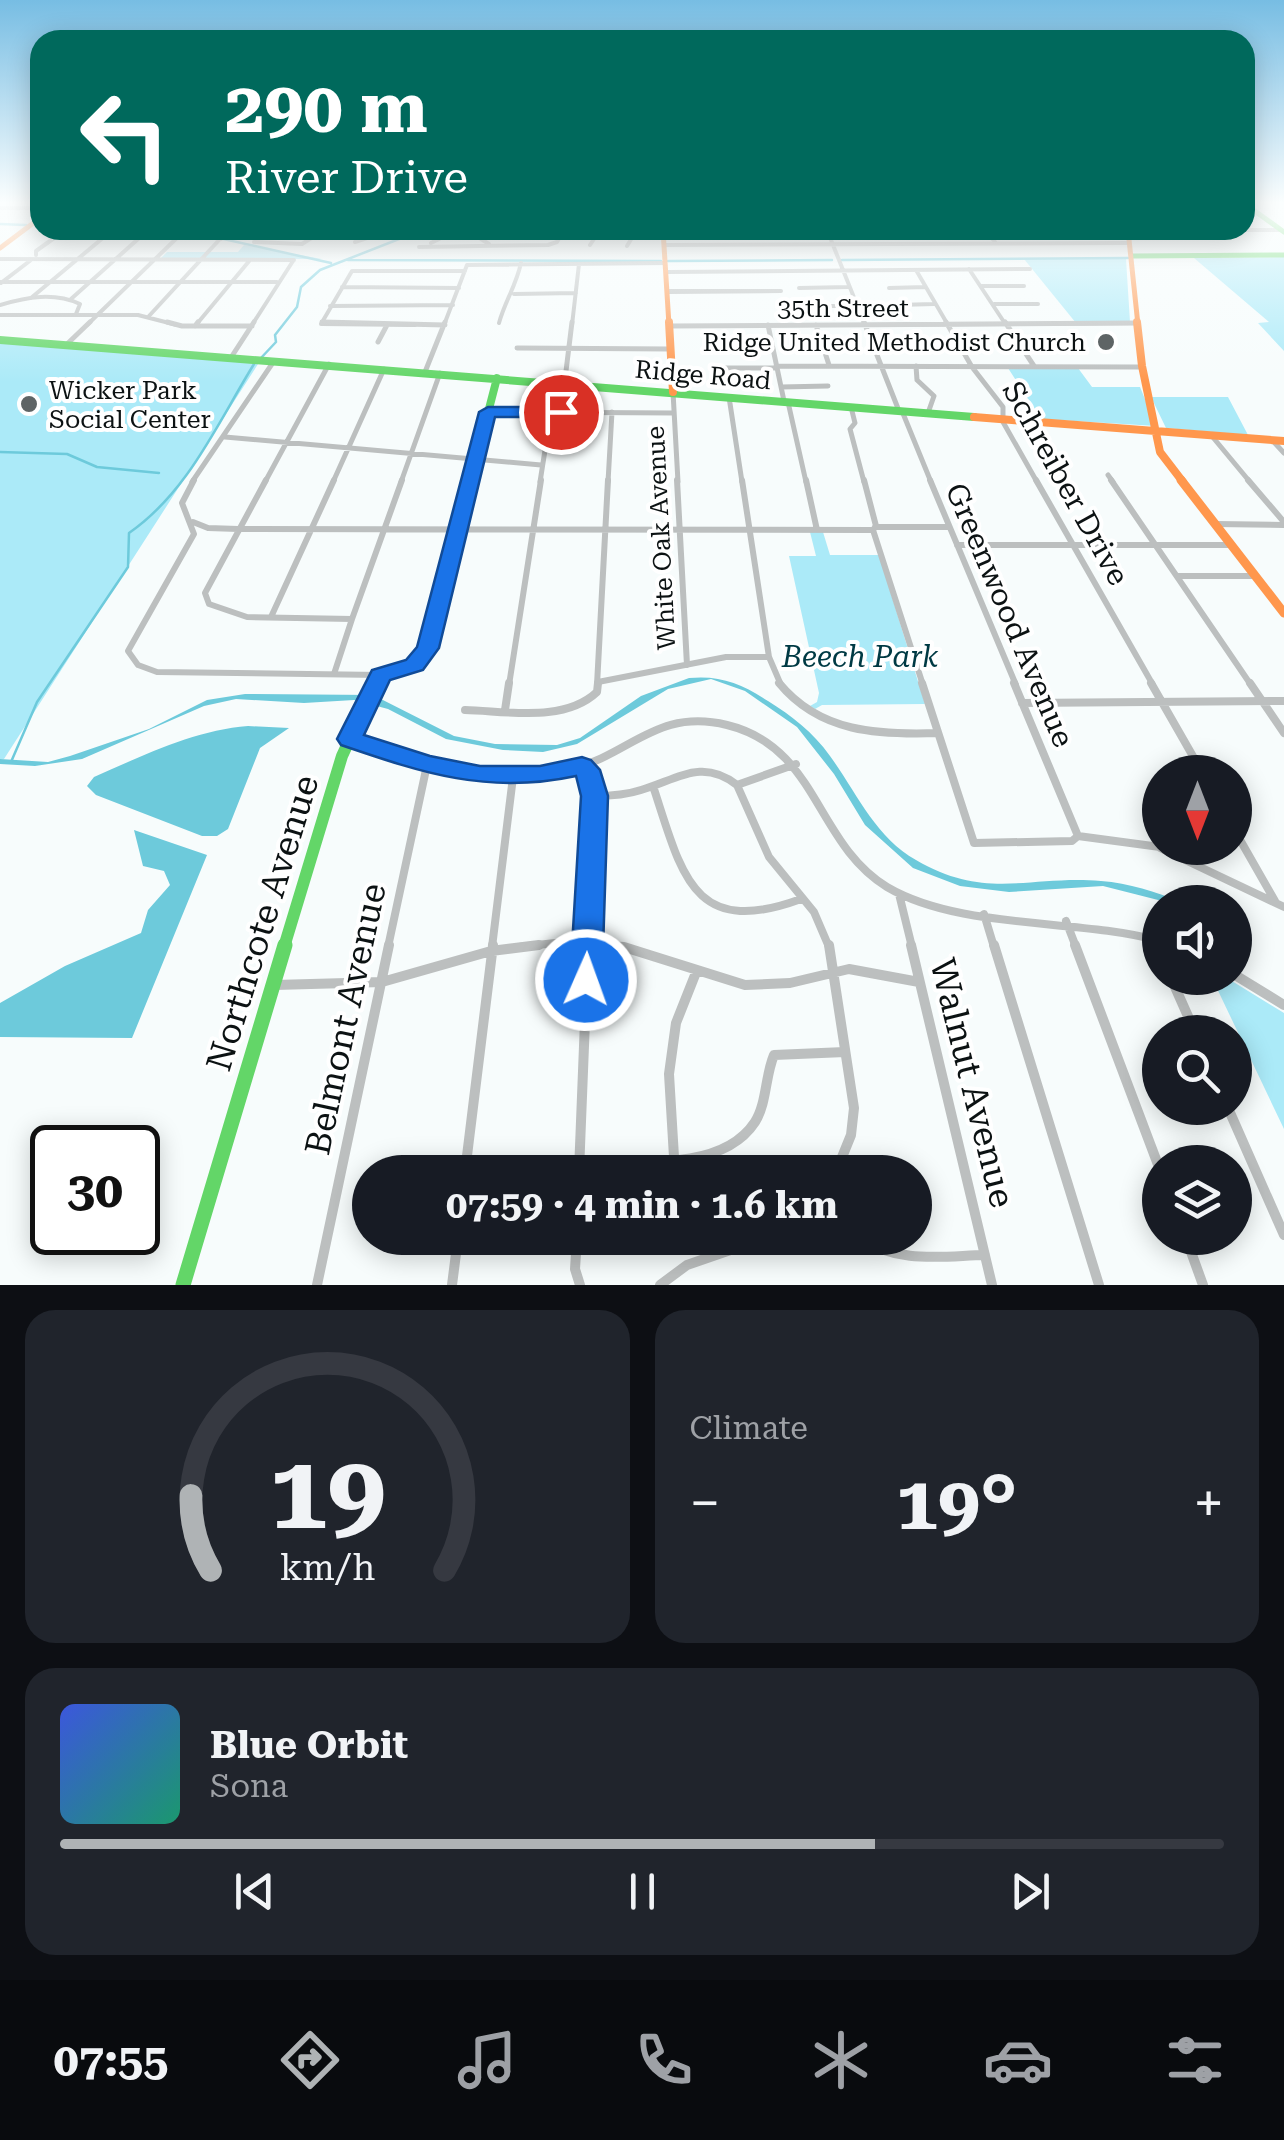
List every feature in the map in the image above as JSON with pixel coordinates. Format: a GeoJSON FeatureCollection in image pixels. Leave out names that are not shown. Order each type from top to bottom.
{"type":"FeatureCollection","features":[{"type":"Feature","properties":{"kind":"main road","name":"White Oak Avenue"},"geometry":{"type":"LineString","coordinates":[[666,262],[673,392]]}},
{"type":"Feature","properties":{"kind":"main road"},"geometry":{"type":"LineString","coordinates":[[1133,262],[1142,367],[1147,399],[1160,431],[1160,452],[1284,613]]}},
{"type":"Feature","properties":{"kind":"main road","name":"Ridge Road"},"geometry":{"type":"LineString","coordinates":[[0,340],[1278,441]]}},
{"type":"Feature","properties":{"kind":"main road"},"geometry":{"type":"LineString","coordinates":[[380,675],[408,668],[424,656],[497,378]]}},
{"type":"Feature","properties":{"kind":"main road","name":"Northcote Avenue"},"geometry":{"type":"LineString","coordinates":[[183,1285],[350,739],[380,675]]}},
{"type":"Feature","properties":{"kind":"street"},"geometry":{"type":"LineString","coordinates":[[1,282],[27,262]]}},
{"type":"Feature","properties":{"kind":"street"},"geometry":{"type":"LineString","coordinates":[[31,298],[74,262]]}},
{"type":"Feature","properties":{"kind":"street"},"geometry":{"type":"LineString","coordinates":[[71,299],[114,262]]}},
{"type":"Feature","properties":{"kind":"street"},"geometry":{"type":"LineString","coordinates":[[66,345],[152,262]]}},
{"type":"Feature","properties":{"kind":"street"},"geometry":{"type":"LineString","coordinates":[[149,316],[200,262]]}},
{"type":"Feature","properties":{"kind":"street"},"geometry":{"type":"LineString","coordinates":[[194,326],[248,262]]}},
{"type":"Feature","properties":{"kind":"street"},"geometry":{"type":"LineString","coordinates":[[232,356],[292,262]]}},
{"type":"Feature","properties":{"kind":"street","name":"Greenwood Avenue"},"geometry":{"type":"LineString","coordinates":[[839,262],[1078,836]]}},
{"type":"Feature","properties":{"kind":"street"},"geometry":{"type":"LineString","coordinates":[[425,372],[470,264],[842,271],[1030,269]]}},
{"type":"Feature","properties":{"kind":"street"},"geometry":{"type":"LineString","coordinates":[[514,294],[521,264]]}},
{"type":"Feature","properties":{"kind":"street"},"geometry":{"type":"LineString","coordinates":[[561,412],[579,264]]}},
{"type":"Feature","properties":{"kind":"street"},"geometry":{"type":"LineString","coordinates":[[969,269],[1035,367]]}},
{"type":"Feature","properties":{"kind":"street","name":"Schreiber Drive"},"geometry":{"type":"LineString","coordinates":[[916,270],[972,367],[1003,407],[1002,418],[1192,755]]}},
{"type":"Feature","properties":{"kind":"street"},"geometry":{"type":"LineString","coordinates":[[445,325],[321,323],[352,271],[465,271]]}},
{"type":"Feature","properties":{"kind":"street"},"geometry":{"type":"LineString","coordinates":[[1,282],[277,282]]}},
{"type":"Feature","properties":{"kind":"street"},"geometry":{"type":"LineString","coordinates":[[980,286],[1024,286]]}},
{"type":"Feature","properties":{"kind":"street"},"geometry":{"type":"LineString","coordinates":[[342,287],[460,288]]}},
{"type":"Feature","properties":{"kind":"street"},"geometry":{"type":"LineString","coordinates":[[800,288],[848,287]]}},
{"type":"Feature","properties":{"kind":"street"},"geometry":{"type":"LineString","coordinates":[[889,288],[926,287]]}},
{"type":"Feature","properties":{"kind":"street"},"geometry":{"type":"LineString","coordinates":[[667,291],[781,291],[667,291]]}},
{"type":"Feature","properties":{"kind":"street"},"geometry":{"type":"LineString","coordinates":[[499,323],[505,301],[514,294],[576,293]]}},
{"type":"Feature","properties":{"kind":"street"},"geometry":{"type":"LineString","coordinates":[[0,305],[31,298],[71,299],[80,306],[75,315]]}},
{"type":"Feature","properties":{"kind":"street"},"geometry":{"type":"LineString","coordinates":[[897,304],[935,304]]}},
{"type":"Feature","properties":{"kind":"street"},"geometry":{"type":"LineString","coordinates":[[993,304],[1038,304]]}},
{"type":"Feature","properties":{"kind":"street"},"geometry":{"type":"LineString","coordinates":[[330,306],[453,306]]}},
{"type":"Feature","properties":{"kind":"street"},"geometry":{"type":"LineString","coordinates":[[805,306],[856,306]]}},
{"type":"Feature","properties":{"kind":"street"},"geometry":{"type":"LineString","coordinates":[[0,315],[149,316],[194,326],[252,326]]}},
{"type":"Feature","properties":{"kind":"street","name":"35th Street"},"geometry":{"type":"LineString","coordinates":[[669,326],[1138,324]]}},
{"type":"Feature","properties":{"kind":"street"},"geometry":{"type":"LineString","coordinates":[[378,342],[386,325]]}},
{"type":"Feature","properties":{"kind":"street"},"geometry":{"type":"LineString","coordinates":[[816,325],[828,365]]}},
{"type":"Feature","properties":{"kind":"street"},"geometry":{"type":"LineString","coordinates":[[768,326],[817,530]]}},
{"type":"Feature","properties":{"kind":"street"},"geometry":{"type":"LineString","coordinates":[[1020,345],[1067,345]]}},
{"type":"Feature","properties":{"kind":"street"},"geometry":{"type":"LineString","coordinates":[[721,346],[772,346]]}},
{"type":"Feature","properties":{"kind":"street"},"geometry":{"type":"LineString","coordinates":[[517,348],[670,348]]}},
{"type":"Feature","properties":{"kind":"street"},"geometry":{"type":"LineString","coordinates":[[265,359],[225,437],[184,495],[182,504],[193,522],[194,534],[128,651],[138,665],[149,670],[380,675]]}},
{"type":"Feature","properties":{"kind":"street"},"geometry":{"type":"LineString","coordinates":[[329,364],[208,582],[206,599],[232,616],[352,619]]}},
{"type":"Feature","properties":{"kind":"street"},"geometry":{"type":"LineString","coordinates":[[916,366],[916,380],[934,396],[928,413]]}},
{"type":"Feature","properties":{"kind":"street"},"geometry":{"type":"LineString","coordinates":[[725,368],[1142,367]]}},
{"type":"Feature","properties":{"kind":"street"},"geometry":{"type":"LineString","coordinates":[[271,618],[384,369]]}},
{"type":"Feature","properties":{"kind":"street"},"geometry":{"type":"LineString","coordinates":[[334,674],[440,373]]}},
{"type":"Feature","properties":{"kind":"street"},"geometry":{"type":"LineString","coordinates":[[781,387],[828,386]]}},
{"type":"Feature","properties":{"kind":"street","name":"White Oak Avenue"},"geometry":{"type":"LineString","coordinates":[[673,392],[687,665]]}},
{"type":"Feature","properties":{"kind":"street"},"geometry":{"type":"LineString","coordinates":[[729,397],[768,657],[777,685],[837,727],[866,734],[938,733]]}},
{"type":"Feature","properties":{"kind":"street"},"geometry":{"type":"LineString","coordinates":[[851,407],[856,424],[850,429],[874,528],[974,843],[1072,842],[1078,836],[1142,845]]}},
{"type":"Feature","properties":{"kind":"street"},"geometry":{"type":"LineString","coordinates":[[488,412],[674,413]]}},
{"type":"Feature","properties":{"kind":"street"},"geometry":{"type":"LineString","coordinates":[[504,710],[551,412]]}},
{"type":"Feature","properties":{"kind":"street"},"geometry":{"type":"LineString","coordinates":[[464,710],[572,709],[591,700],[598,682],[612,412]]}},
{"type":"Feature","properties":{"kind":"street"},"geometry":{"type":"LineString","coordinates":[[1211,435],[1284,523]]}},
{"type":"Feature","properties":{"kind":"street"},"geometry":{"type":"LineString","coordinates":[[225,437],[542,465]]}},
{"type":"Feature","properties":{"kind":"street"},"geometry":{"type":"LineString","coordinates":[[1278,441],[1284,452]]}},
{"type":"Feature","properties":{"kind":"street"},"geometry":{"type":"LineString","coordinates":[[1108,475],[1284,733]]}},
{"type":"Feature","properties":{"kind":"street"},"geometry":{"type":"LineString","coordinates":[[193,522],[208,528],[382,530],[949,527]]}},
{"type":"Feature","properties":{"kind":"street"},"geometry":{"type":"LineString","coordinates":[[1216,524],[1284,523]]}},
{"type":"Feature","properties":{"kind":"street"},"geometry":{"type":"LineString","coordinates":[[958,545],[1231,544]]}},
{"type":"Feature","properties":{"kind":"street"},"geometry":{"type":"LineString","coordinates":[[1178,576],[1255,576]]}},
{"type":"Feature","properties":{"kind":"street"},"geometry":{"type":"LineString","coordinates":[[598,682],[726,657],[768,657]]}},
{"type":"Feature","properties":{"kind":"street"},"geometry":{"type":"LineString","coordinates":[[1022,703],[1284,700]]}},
{"type":"Feature","properties":{"kind":"street"},"geometry":{"type":"LineString","coordinates":[[350,739],[427,764],[472,774],[513,777],[582,766],[651,727],[682,720],[725,724],[774,744],[796,764],[842,847],[860,868],[899,894],[932,906],[1066,921],[1142,937]]}},
{"type":"Feature","properties":{"kind":"street","name":"Belmont Avenue"},"geometry":{"type":"LineString","coordinates":[[318,1285],[427,764]]}},
{"type":"Feature","properties":{"kind":"street"},"geometry":{"type":"LineString","coordinates":[[737,784],[796,764]]}},
{"type":"Feature","properties":{"kind":"street"},"geometry":{"type":"LineString","coordinates":[[579,1155],[594,796],[590,776],[582,766]]}},
{"type":"Feature","properties":{"kind":"street"},"geometry":{"type":"LineString","coordinates":[[594,796],[629,793],[677,772],[700,768],[721,773],[737,784],[769,858],[823,925],[854,1108],[851,1135],[843,1155]]}},
{"type":"Feature","properties":{"kind":"street"},"geometry":{"type":"LineString","coordinates":[[468,1155],[513,777]]}},
{"type":"Feature","properties":{"kind":"street"},"geometry":{"type":"LineString","coordinates":[[652,786],[681,870],[699,895],[732,911],[756,914],[801,899]]}},
{"type":"Feature","properties":{"kind":"street"},"geometry":{"type":"LineString","coordinates":[[1252,859],[1280,905]]}},
{"type":"Feature","properties":{"kind":"street"},"geometry":{"type":"LineString","coordinates":[[1196,865],[1280,905]]}},
{"type":"Feature","properties":{"kind":"street","name":"Walnut Avenue"},"geometry":{"type":"LineString","coordinates":[[899,894],[992,1285]]}},
{"type":"Feature","properties":{"kind":"street"},"geometry":{"type":"LineString","coordinates":[[984,914],[1099,1285]]}},
{"type":"Feature","properties":{"kind":"street"},"geometry":{"type":"LineString","coordinates":[[1066,921],[1151,1145]]}},
{"type":"Feature","properties":{"kind":"street"},"geometry":{"type":"LineString","coordinates":[[273,985],[382,982],[491,951],[587,943],[650,953],[745,985],[768,986],[834,972],[869,970],[918,982]]}},
{"type":"Feature","properties":{"kind":"street"},"geometry":{"type":"LineString","coordinates":[[674,1155],[669,1074],[676,1024],[697,970]]}},
{"type":"Feature","properties":{"kind":"street"},"geometry":{"type":"LineString","coordinates":[[1252,985],[1284,1005]]}},
{"type":"Feature","properties":{"kind":"street"},"geometry":{"type":"LineString","coordinates":[[711,1155],[727,1149],[748,1132],[759,1115],[766,1070],[774,1055],[845,1052]]}},
{"type":"Feature","properties":{"kind":"street"},"geometry":{"type":"LineString","coordinates":[[1235,1125],[1284,1235]]}},
{"type":"Feature","properties":{"kind":"street"},"geometry":{"type":"LineString","coordinates":[[900,1255],[985,1254]]}},
{"type":"Feature","properties":{"kind":"street"},"geometry":{"type":"LineString","coordinates":[[452,1285],[456,1255]]}},
{"type":"Feature","properties":{"kind":"street"},"geometry":{"type":"LineString","coordinates":[[576,1255],[580,1285]]}},
{"type":"Feature","properties":{"kind":"street"},"geometry":{"type":"LineString","coordinates":[[660,1285],[686,1262],[713,1255]]}},
{"type":"Feature","properties":{"kind":"street"},"geometry":{"type":"LineString","coordinates":[[1193,1255],[1204,1285]]}},
{"type":"Feature","properties":{"kind":"green space"},"geometry":{"type":"Polygon","coordinates":[[[1026,262],[1126,262],[1130,322],[1076,323],[1026,262]]]}},
{"type":"Feature","properties":{"kind":"green space"},"geometry":{"type":"Polygon","coordinates":[[[1199,262],[1284,262],[1284,351],[1258,323],[1269,322],[1199,262]]]}},
{"type":"Feature","properties":{"kind":"green space"},"geometry":{"type":"Polygon","coordinates":[[[0,342],[260,361],[4,759],[0,759],[0,342]]]}},
{"type":"Feature","properties":{"kind":"green space"},"geometry":{"type":"Polygon","coordinates":[[[1008,368],[1078,368],[1092,387],[1140,387],[1156,426],[1041,419],[1008,368]]]}},
{"type":"Feature","properties":{"kind":"green space"},"geometry":{"type":"Polygon","coordinates":[[[1151,397],[1228,397],[1248,435],[1166,428],[1151,397]]]}},
{"type":"Feature","properties":{"kind":"green space","name":"Beech Park"},"geometry":{"type":"Polygon","coordinates":[[[810,532],[823,532],[830,555],[879,555],[925,704],[822,705],[815,709],[810,706],[817,702],[819,693],[789,556],[816,556],[810,532]]]}},
{"type":"Feature","properties":{"kind":"green space"},"geometry":{"type":"Polygon","coordinates":[[[1252,993],[1284,1013],[1284,1129],[1252,1062],[1252,1015],[1230,1015],[1220,995],[1252,993]]]}},
{"type":"Feature","properties":{"kind":"shaded area"},"geometry":{"type":"Polygon","coordinates":[[[689,678],[721,679],[758,695],[794,719],[823,747],[889,839],[916,860],[941,872],[986,883],[1111,882],[1142,889],[1142,896],[1103,886],[1009,892],[960,886],[913,868],[865,825],[834,774],[797,727],[745,691],[711,679],[668,689],[577,744],[543,752],[503,750],[446,739],[388,709],[354,700],[304,703],[236,699],[204,706],[82,759],[35,766],[0,764],[0,759],[48,762],[70,756],[149,729],[207,700],[245,694],[373,695],[454,736],[495,744],[557,745],[580,738],[641,696],[689,678]]]}},
{"type":"Feature","properties":{"kind":"shaded area"},"geometry":{"type":"Polygon","coordinates":[[[248,726],[289,728],[260,748],[228,829],[217,836],[202,836],[96,795],[87,786],[94,777],[169,745],[248,726]]]}},
{"type":"Feature","properties":{"kind":"shaded area"},"geometry":{"type":"Polygon","coordinates":[[[134,830],[207,855],[132,1038],[0,1037],[0,1003],[65,966],[141,933],[148,910],[170,885],[164,871],[143,866],[134,830]]]}},
{"type":"Feature","properties":{"kind":"waterway"},"geometry":{"type":"LineString","coordinates":[[326,262],[331,263]]}},
{"type":"Feature","properties":{"kind":"waterway"},"geometry":{"type":"LineString","coordinates":[[260,359],[276,342],[275,335],[297,307],[301,287],[320,270],[340,262]]}},
{"type":"Feature","properties":{"kind":"waterway"},"geometry":{"type":"LineString","coordinates":[[11,762],[37,702],[128,567],[129,533],[185,477],[254,364]]}},
{"type":"Feature","properties":{"kind":"waterway"},"geometry":{"type":"LineString","coordinates":[[0,452],[67,454],[97,467],[159,473]]}},
{"type":"Feature","properties":{"kind":"traffic: fast"},"geometry":{"type":"LineString","coordinates":[[0,340],[974,417]]}},
{"type":"Feature","properties":{"kind":"traffic: fast"},"geometry":{"type":"LineString","coordinates":[[183,1285],[342,756],[380,675],[414,665],[428,648],[497,378]]}},
{"type":"Feature","properties":{"kind":"traffic: slow"},"geometry":{"type":"LineString","coordinates":[[665,262],[673,392]]}},
{"type":"Feature","properties":{"kind":"traffic: slow"},"geometry":{"type":"LineString","coordinates":[[1131,262],[1142,366],[1160,452],[1284,613]]}},
{"type":"Feature","properties":{"kind":"traffic: slow"},"geometry":{"type":"LineString","coordinates":[[974,417],[1284,441]]}},
{"type":"Feature","properties":{"kind":"place","name":"Ridge United Methodist Church"},"geometry":{"type":"Point","coordinates":[1106,342]}},
{"type":"Feature","properties":{"kind":"place","name":"Wicker Park Social Center"},"geometry":{"type":"Point","coordinates":[29,404]}},
{"type":"Feature","properties":{"kind":"route"},"geometry":{"type":"LineString","coordinates":[[561,412],[488,412],[428,648],[414,665],[380,675],[350,739],[480,776],[540,775],[582,766],[594,787],[586,980]]}}]}
